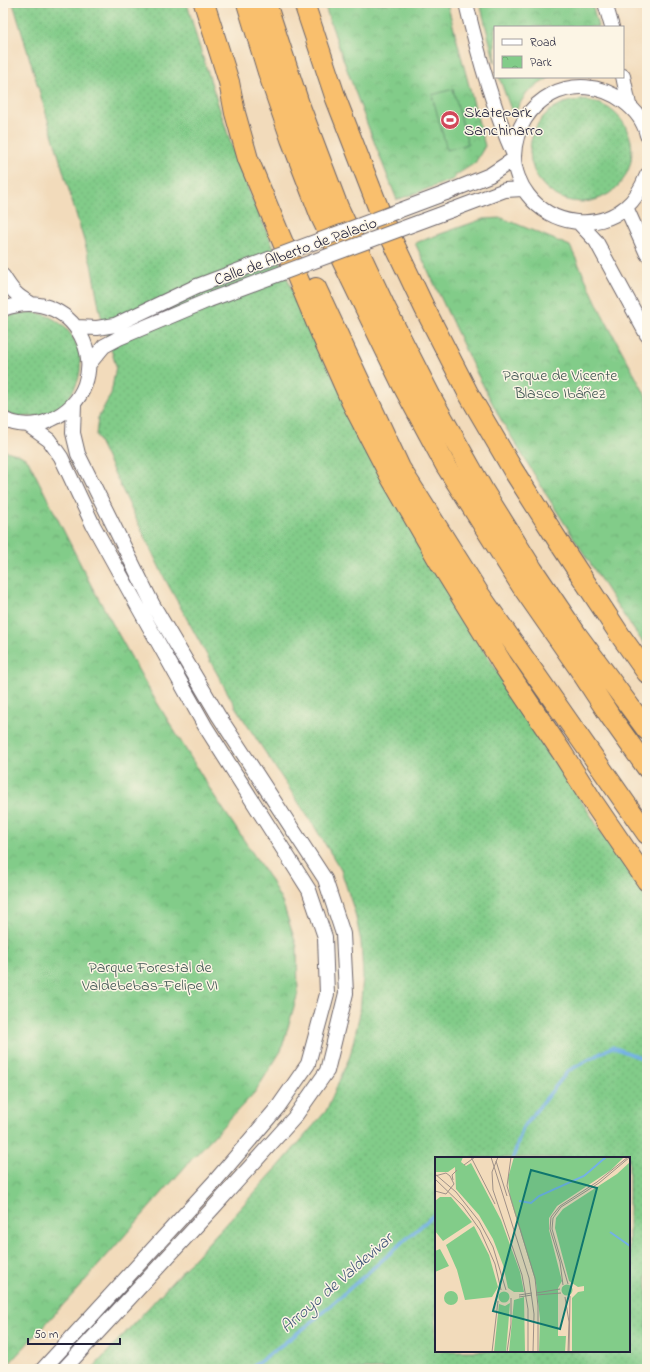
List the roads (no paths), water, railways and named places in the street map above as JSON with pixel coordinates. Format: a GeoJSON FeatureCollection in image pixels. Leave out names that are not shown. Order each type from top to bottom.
{"type":"FeatureCollection","features":[{"type":"Feature","properties":{"kind":"highway"},"geometry":{"type":"LineString","coordinates":[[204,3],[229,82],[235,113],[248,159],[319,329],[362,423],[414,519],[472,615],[595,806],[647,881]]}},
{"type":"Feature","properties":{"kind":"highway"},"geometry":{"type":"LineString","coordinates":[[247,3],[268,72],[291,139],[321,217],[406,393],[446,466],[521,585],[647,768]]}},
{"type":"Feature","properties":{"kind":"highway"},"geometry":{"type":"LineString","coordinates":[[266,3],[299,104],[338,207],[386,308],[433,401],[483,490],[533,570],[577,635],[647,730]]}},
{"type":"Feature","properties":{"kind":"highway"},"geometry":{"type":"LineString","coordinates":[[304,3],[336,99],[385,225],[425,309],[461,379],[513,470],[620,635],[647,673]]}},
{"type":"Feature","properties":{"kind":"highway"},"geometry":{"type":"LineString","coordinates":[[229,82],[242,109],[290,232],[400,468],[480,594],[647,834]]}},
{"type":"Feature","properties":{"kind":"street"},"geometry":{"type":"LineString","coordinates":[[466,3],[479,58],[504,134],[514,158],[517,174],[523,189],[534,202],[547,213],[562,220],[579,223],[601,220],[612,216],[626,207],[640,191],[647,175]]}},
{"type":"Feature","properties":{"kind":"street"},"geometry":{"type":"LineString","coordinates":[[605,3],[612,26]]}},
{"type":"Feature","properties":{"kind":"street"},"geometry":{"type":"LineString","coordinates":[[624,78],[646,129],[647,135]]}},
{"type":"Feature","properties":{"kind":"street"},"geometry":{"type":"LineString","coordinates":[[514,158],[516,139],[522,122],[533,108],[552,94],[563,90],[580,87],[598,88],[614,94],[637,109]]}},
{"type":"Feature","properties":{"kind":"street","name":"Calle de Alberto de Palacio"},"geometry":{"type":"LineString","coordinates":[[76,328],[97,328],[114,325],[197,286],[490,175],[514,158]]}},
{"type":"Feature","properties":{"kind":"street","name":"Calle de Alberto de Palacio"},"geometry":{"type":"LineString","coordinates":[[89,364],[104,346],[119,338],[209,300],[505,190],[523,189]]}},
{"type":"Feature","properties":{"kind":"street"},"geometry":{"type":"LineString","coordinates":[[626,207],[647,254]]}},
{"type":"Feature","properties":{"kind":"street"},"geometry":{"type":"LineString","coordinates":[[579,223],[596,241],[647,335]]}},
{"type":"Feature","properties":{"kind":"street"},"geometry":{"type":"LineString","coordinates":[[3,276],[19,297],[30,303],[48,307],[64,315],[76,328],[86,345],[89,364],[87,378],[82,392],[74,404],[61,415],[45,423],[28,425],[9,422],[3,419]]}},
{"type":"Feature","properties":{"kind":"street"},"geometry":{"type":"LineString","coordinates":[[3,309],[14,305],[30,303]]}},
{"type":"Feature","properties":{"kind":"street"},"geometry":{"type":"LineString","coordinates":[[64,1369],[208,1214],[294,1118],[327,1071],[346,993],[343,934],[325,879],[218,715],[153,605],[78,454],[72,433],[74,404]]}},
{"type":"Feature","properties":{"kind":"street"},"geometry":{"type":"LineString","coordinates":[[28,425],[49,440],[61,457],[97,532],[144,619],[205,726],[309,890],[325,937],[327,994],[308,1064],[278,1107],[215,1181],[44,1369]]}},
{"type":"Feature","properties":{"kind":"waterway","name":"Arroyo de Valdevivar"},"geometry":{"type":"LineString","coordinates":[[513,1157],[523,1127],[568,1071],[612,1047],[647,1060]]}},
{"type":"Feature","properties":{"kind":"waterway","name":"Arroyo de Valdevivar"},"geometry":{"type":"LineString","coordinates":[[250,1369],[308,1325],[435,1214]]}},
{"type":"Feature","properties":{"kind":"place","name":"Skatepark Sanchinarro"},"geometry":{"type":"Point","coordinates":[450,120]}},
{"type":"Feature","properties":{"kind":"park label","name":"Parque de Vicente Blasco Ibáñez"},"geometry":{"type":"Point","coordinates":[560,383]}},
{"type":"Feature","properties":{"kind":"park label","name":"Parque Forestal de Valdebebas-Felipe VI"},"geometry":{"type":"Point","coordinates":[150,975]}}]}
